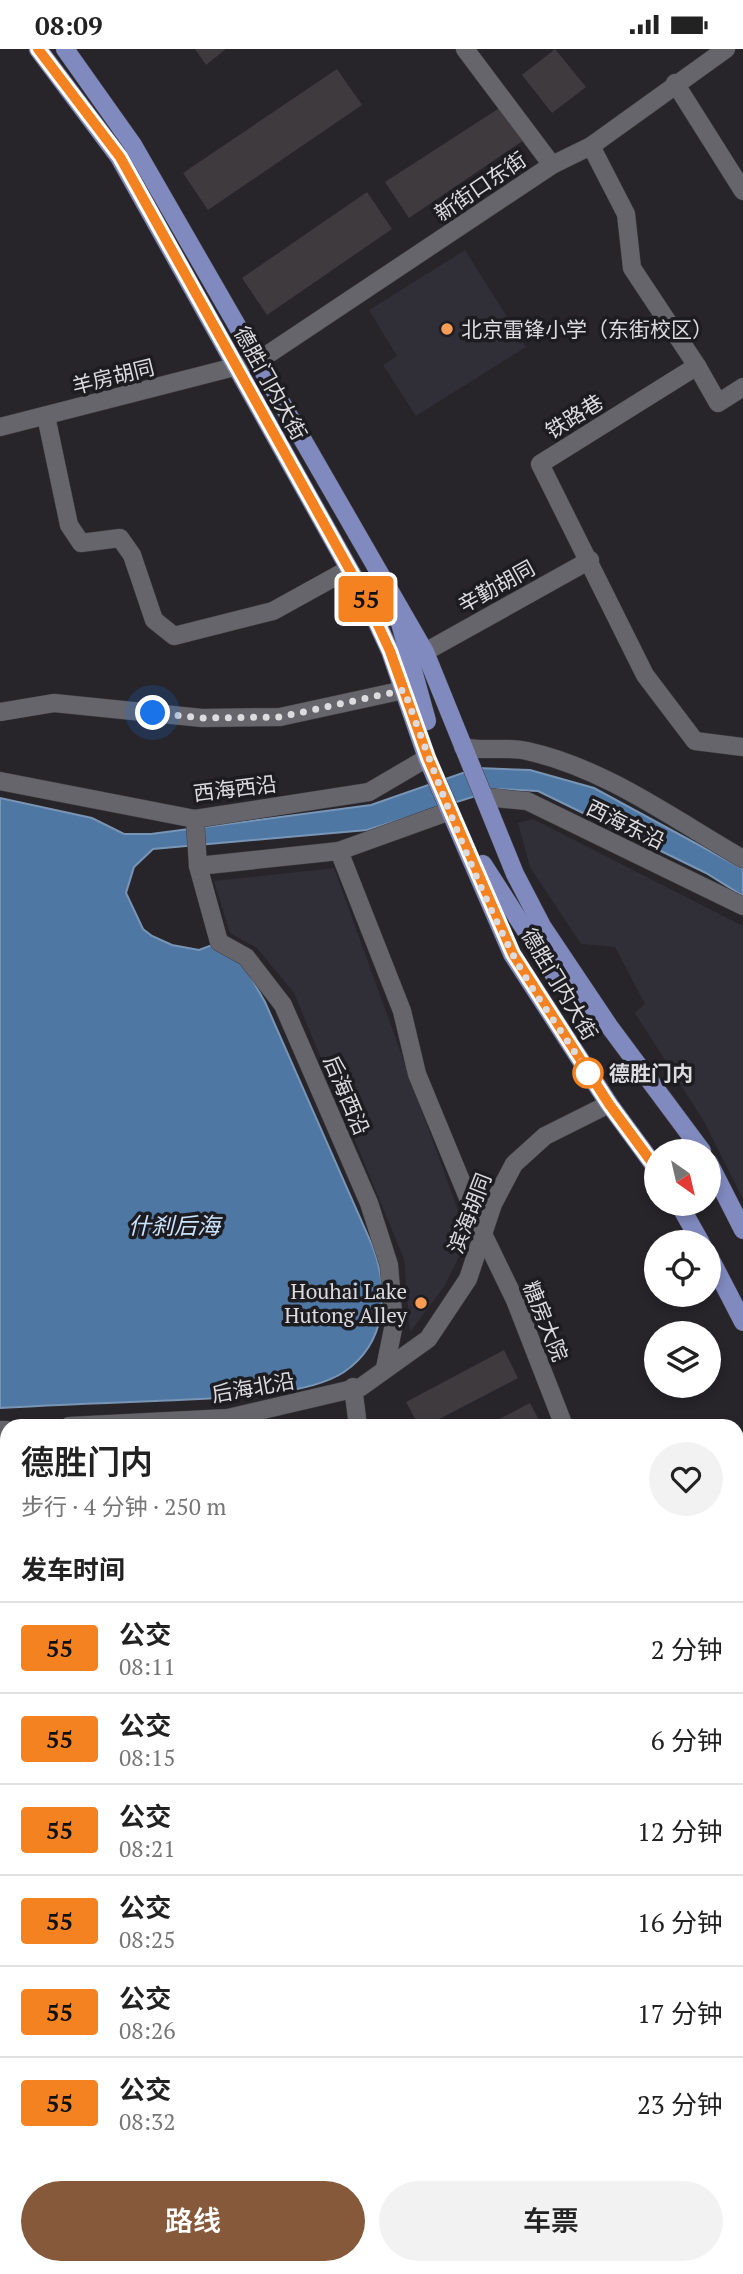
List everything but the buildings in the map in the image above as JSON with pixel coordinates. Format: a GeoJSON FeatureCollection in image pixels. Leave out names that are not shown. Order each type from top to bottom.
{"type":"FeatureCollection","features":[{"type":"Feature","properties":{"kind":"main road","name":"德胜门内大街"},"geometry":{"type":"LineString","coordinates":[[38,49],[120,157],[349,569],[390,651],[432,755]]}},
{"type":"Feature","properties":{"kind":"main road","name":"德胜门内大街"},"geometry":{"type":"LineString","coordinates":[[65,49],[133,145],[425,652],[514,874],[542,926],[609,1026],[693,1139]]}},
{"type":"Feature","properties":{"kind":"main road","name":"德胜门内大街"},"geometry":{"type":"LineString","coordinates":[[387,583],[432,755]]}},
{"type":"Feature","properties":{"kind":"main road"},"geometry":{"type":"LineString","coordinates":[[432,755],[454,810]]}},
{"type":"Feature","properties":{"kind":"main road","name":"德胜门内大街"},"geometry":{"type":"LineString","coordinates":[[454,810],[488,876],[556,978],[609,1026]]}},
{"type":"Feature","properties":{"kind":"main road","name":"德胜门内大街"},"geometry":{"type":"LineString","coordinates":[[454,810],[513,954],[609,1104],[644,1152]]}},
{"type":"Feature","properties":{"kind":"main road"},"geometry":{"type":"LineString","coordinates":[[721,1187],[743,1230]]}},
{"type":"Feature","properties":{"kind":"main road"},"geometry":{"type":"LineString","coordinates":[[721,1279],[743,1322]]}},
{"type":"Feature","properties":{"kind":"street"},"geometry":{"type":"LineString","coordinates":[[465,49],[552,165]]}},
{"type":"Feature","properties":{"kind":"street","name":"新街口东街"},"geometry":{"type":"LineString","coordinates":[[237,369],[258,361],[552,165],[591,146],[675,83],[726,49]]}},
{"type":"Feature","properties":{"kind":"street"},"geometry":{"type":"LineString","coordinates":[[675,83],[743,191]]}},
{"type":"Feature","properties":{"kind":"street"},"geometry":{"type":"LineString","coordinates":[[591,146],[626,214],[632,268],[697,366],[718,403],[743,387]]}},
{"type":"Feature","properties":{"kind":"street","name":"铁路巷"},"geometry":{"type":"LineString","coordinates":[[697,366],[540,464],[645,675],[695,741],[743,747]]}},
{"type":"Feature","properties":{"kind":"street","name":"羊房胡同"},"geometry":{"type":"LineString","coordinates":[[0,428],[237,369]]}},
{"type":"Feature","properties":{"kind":"street"},"geometry":{"type":"LineString","coordinates":[[46,416],[69,525],[81,543],[120,538],[132,555],[154,620],[174,636],[273,611],[349,569]]}},
{"type":"Feature","properties":{"kind":"street","name":"辛勤胡同"},"geometry":{"type":"LineString","coordinates":[[425,652],[590,560]]}},
{"type":"Feature","properties":{"kind":"street"},"geometry":{"type":"LineString","coordinates":[[0,712],[54,703],[202,718],[280,717],[404,690]]}},
{"type":"Feature","properties":{"kind":"street"},"geometry":{"type":"LineString","coordinates":[[463,747],[475,750],[525,750],[596,774],[743,859]]}},
{"type":"Feature","properties":{"kind":"street","name":"西海西沿"},"geometry":{"type":"LineString","coordinates":[[0,781],[195,818],[369,792],[432,755]]}},
{"type":"Feature","properties":{"kind":"street","name":"西海东沿"},"geometry":{"type":"LineString","coordinates":[[485,797],[527,801],[743,906]]}},
{"type":"Feature","properties":{"kind":"street"},"geometry":{"type":"LineString","coordinates":[[198,866],[339,851],[454,810]]}},
{"type":"Feature","properties":{"kind":"street","name":"后海西沿"},"geometry":{"type":"LineString","coordinates":[[195,818],[198,866],[219,942],[246,957],[283,1005],[369,1203],[389,1265],[394,1324],[385,1368]]}},
{"type":"Feature","properties":{"kind":"street","name":"糖房大院"},"geometry":{"type":"LineString","coordinates":[[339,851],[402,1011],[416,1074],[483,1234],[515,1300],[561,1419]]}},
{"type":"Feature","properties":{"kind":"street","name":"滨海胡同"},"geometry":{"type":"LineString","coordinates":[[428,1339],[468,1279],[483,1234],[514,1164],[545,1136],[609,1104]]}},
{"type":"Feature","properties":{"kind":"street","name":"后海北沿"},"geometry":{"type":"LineString","coordinates":[[239,1419],[360,1387],[428,1339]]}},
{"type":"Feature","properties":{"kind":"street"},"geometry":{"type":"LineString","coordinates":[[353,1387],[357,1419]]}},
{"type":"Feature","properties":{"kind":"shaded area","name":"北京雷锋小学（东街校区）"},"geometry":{"type":"Polygon","coordinates":[[[465,250],[526,347],[416,416],[383,365],[397,356],[369,310],[465,250]]]}},
{"type":"Feature","properties":{"kind":"shaded area"},"geometry":{"type":"Polygon","coordinates":[[[533,819],[743,926],[743,1199],[721,1155],[721,1139],[713,1139],[635,1013],[645,1004],[615,947],[581,944],[530,867],[518,823],[533,819]]]}},
{"type":"Feature","properties":{"kind":"shaded area"},"geometry":{"type":"Polygon","coordinates":[[[334,868],[468,1238],[444,1287],[410,1332],[404,1259],[294,993],[257,948],[230,933],[214,881],[334,868]]]}},
{"type":"Feature","properties":{"kind":"water","name":"什刹后海"},"geometry":{"type":"Polygon","coordinates":[[[477,768],[530,770],[594,788],[743,869],[743,896],[706,873],[538,791],[498,789],[367,830],[153,849],[134,867],[126,893],[143,929],[172,945],[199,950],[212,945],[242,962],[265,1002],[373,1247],[381,1281],[381,1315],[369,1346],[358,1360],[344,1372],[326,1381],[304,1387],[226,1398],[0,1408],[0,798],[92,818],[124,834],[151,834],[371,805],[477,768]]]}},
{"type":"Feature","properties":{"kind":"bus line","name":"55"},"geometry":{"type":"LineString","coordinates":[[38,49],[120,157],[366,599],[390,651],[428,758],[485,896],[513,954],[609,1104],[644,1152]]}},
{"type":"Feature","properties":{"kind":"place","name":"北京雷锋小学（东街校区）"},"geometry":{"type":"Point","coordinates":[447,329]}},
{"type":"Feature","properties":{"kind":"place","name":"德胜门内"},"geometry":{"type":"Point","coordinates":[588,1073]}},
{"type":"Feature","properties":{"kind":"place","name":"Houhai Lake Hutong Alley"},"geometry":{"type":"Point","coordinates":[421,1303]}},
{"type":"Feature","properties":{"kind":"route"},"geometry":{"type":"LineString","coordinates":[[153,713],[202,718],[280,717],[404,690],[428,758],[494,916],[513,954],[588,1073]]}}]}
